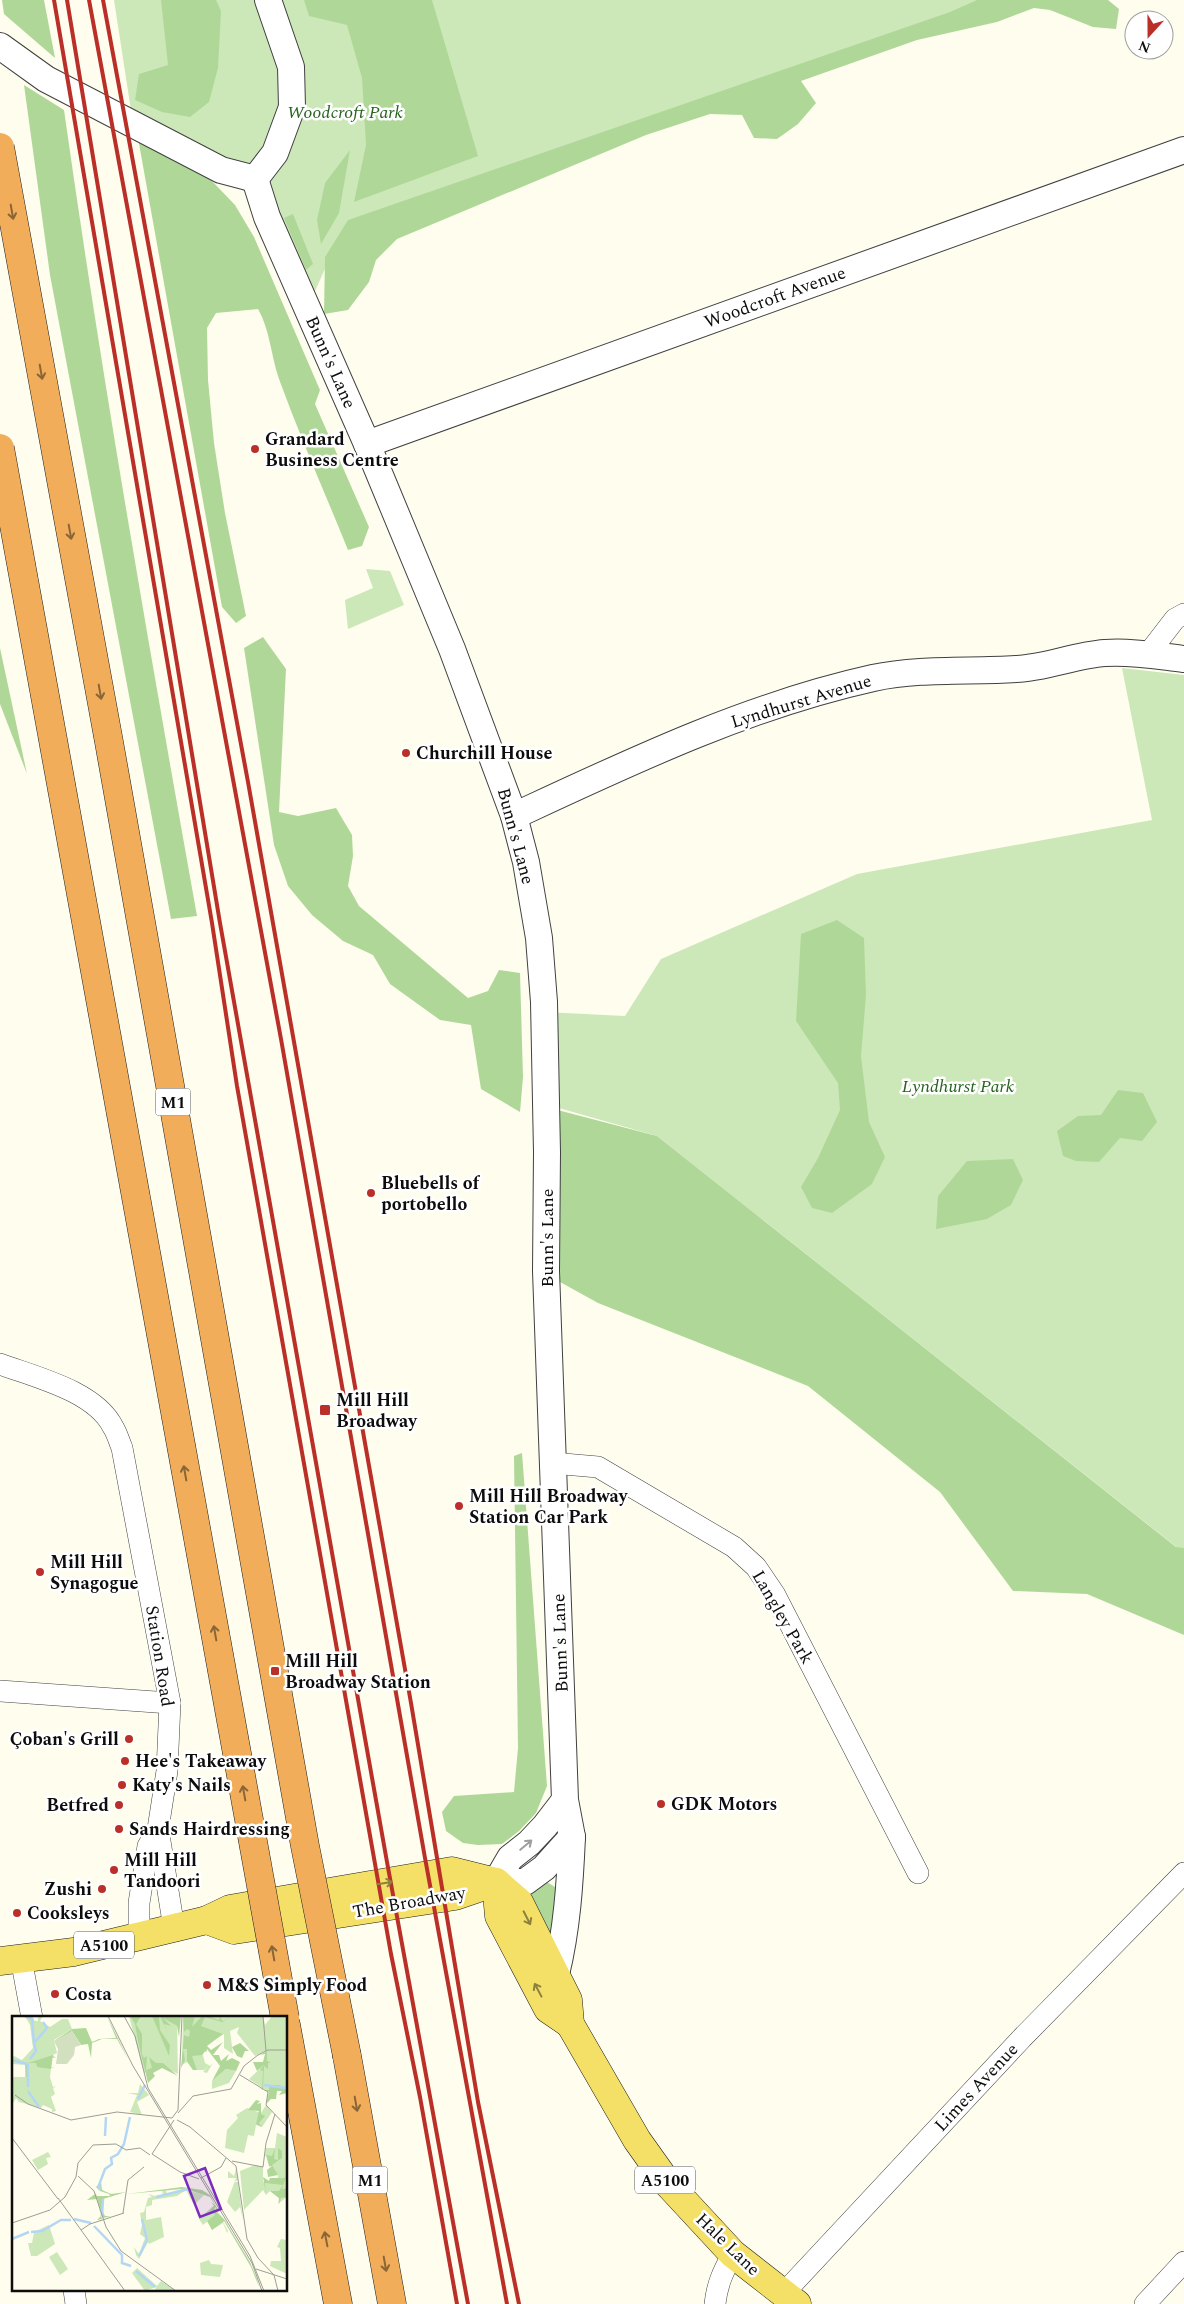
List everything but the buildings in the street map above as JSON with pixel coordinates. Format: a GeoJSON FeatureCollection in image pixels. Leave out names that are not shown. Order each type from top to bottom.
{"type":"FeatureCollection","features":[{"type":"Feature","properties":{"kind":"highway","name":"M1"},"geometry":{"type":"LineString","coordinates":[[0,147],[116,781],[305,1846],[347,2056],[392,2304]]}},
{"type":"Feature","properties":{"kind":"highway"},"geometry":{"type":"LineString","coordinates":[[0,448],[285,2016]]}},
{"type":"Feature","properties":{"kind":"highway"},"geometry":{"type":"LineString","coordinates":[[288,2035],[338,2304]]}},
{"type":"Feature","properties":{"kind":"main road","name":"The Broadway"},"geometry":{"type":"LineString","coordinates":[[11,1960],[74,1952],[207,1920],[230,1909],[452,1871],[496,1882]]}},
{"type":"Feature","properties":{"kind":"main road","name":"Hale Lane"},"geometry":{"type":"LineString","coordinates":[[496,1882],[519,1902],[568,2000],[570,2024],[637,2140],[669,2185],[733,2254],[790,2299]]}},
{"type":"Feature","properties":{"kind":"main road","name":"Hale Lane"},"geometry":{"type":"LineString","coordinates":[[496,1882],[499,1916],[548,2009],[570,2024]]}},
{"type":"Feature","properties":{"kind":"street"},"geometry":{"type":"LineString","coordinates":[[0,46],[46,79],[220,170],[255,179],[275,153],[292,107],[291,67],[268,0]]}},
{"type":"Feature","properties":{"kind":"street","name":"Woodcroft Avenue"},"geometry":{"type":"LineString","coordinates":[[367,444],[1184,150]]}},
{"type":"Feature","properties":{"kind":"street","name":"Bunn's Lane"},"geometry":{"type":"LineString","coordinates":[[255,179],[268,217],[367,444],[452,648],[514,816],[524,855],[539,938],[544,1002],[546,1271],[552,1463],[565,1800],[572,1837],[570,1881],[556,1974]]}},
{"type":"Feature","properties":{"kind":"street"},"geometry":{"type":"LineString","coordinates":[[1148,654],[1175,619],[1184,614]]}},
{"type":"Feature","properties":{"kind":"street","name":"Lyndhurst Avenue"},"geometry":{"type":"LineString","coordinates":[[514,816],[617,769],[748,713],[873,678],[924,671],[1018,669],[1105,653],[1148,654],[1184,659]]}},
{"type":"Feature","properties":{"kind":"street","name":"Station Road"},"geometry":{"type":"LineString","coordinates":[[0,1364],[69,1390],[94,1404],[113,1425],[122,1448],[170,1703],[167,1771],[158,1829],[174,1928]]}},
{"type":"Feature","properties":{"kind":"street","name":"Langley Park"},"geometry":{"type":"LineString","coordinates":[[552,1463],[598,1467],[734,1547],[756,1567],[775,1595],[918,1873]]}},
{"type":"Feature","properties":{"kind":"street"},"geometry":{"type":"LineString","coordinates":[[0,1691],[170,1703]]}},
{"type":"Feature","properties":{"kind":"street"},"geometry":{"type":"LineString","coordinates":[[496,1882],[510,1858],[535,1837],[565,1800]]}},
{"type":"Feature","properties":{"kind":"street","name":"Station Road"},"geometry":{"type":"LineString","coordinates":[[139,1936],[139,1903],[148,1846],[158,1829]]}},
{"type":"Feature","properties":{"kind":"street"},"geometry":{"type":"LineString","coordinates":[[496,1882],[525,1882],[544,1868],[572,1837]]}},
{"type":"Feature","properties":{"kind":"street","name":"Limes Avenue"},"geometry":{"type":"LineString","coordinates":[[790,2299],[1022,2038],[1179,1878]]}},
{"type":"Feature","properties":{"kind":"street"},"geometry":{"type":"LineString","coordinates":[[11,1960],[31,2016]]}},
{"type":"Feature","properties":{"kind":"street"},"geometry":{"type":"LineString","coordinates":[[715,2304],[716,2290],[723,2271],[733,2254]]}},
{"type":"Feature","properties":{"kind":"street"},"geometry":{"type":"LineString","coordinates":[[1145,2304],[1184,2262]]}},
{"type":"Feature","properties":{"kind":"green space"},"geometry":{"type":"Polygon","coordinates":[[[2,0],[44,0],[55,58],[4,14],[2,0]]]}},
{"type":"Feature","properties":{"kind":"green space","name":"Woodcroft Park"},"geometry":{"type":"Polygon","coordinates":[[[114,0],[1008,0],[342,231],[307,309],[255,179],[132,117],[114,0]]]}},
{"type":"Feature","properties":{"kind":"green space"},"geometry":{"type":"Polygon","coordinates":[[[161,0],[216,0],[221,11],[218,68],[209,102],[190,117],[162,112],[135,100],[139,74],[168,65],[161,0]]]}},
{"type":"Feature","properties":{"kind":"green space"},"geometry":{"type":"Polygon","coordinates":[[[304,0],[432,0],[478,156],[354,202],[366,145],[362,78],[347,25],[309,16],[304,0]]]}},
{"type":"Feature","properties":{"kind":"green space"},"geometry":{"type":"Polygon","coordinates":[[[977,0],[1108,0],[1119,9],[1116,29],[1093,27],[1050,10],[1034,8],[997,22],[917,40],[801,81],[816,103],[798,124],[777,139],[754,138],[742,115],[710,114],[646,135],[397,239],[376,260],[369,282],[348,310],[324,314],[325,257],[348,220],[950,12],[977,0]]]}},
{"type":"Feature","properties":{"kind":"green space"},"geometry":{"type":"Polygon","coordinates":[[[24,85],[64,110],[110,412],[197,916],[171,919],[50,275],[24,85]]]}},
{"type":"Feature","properties":{"kind":"green space"},"geometry":{"type":"Polygon","coordinates":[[[138,138],[181,161],[212,181],[235,205],[254,237],[320,390],[315,404],[369,527],[362,546],[348,550],[287,401],[276,370],[268,334],[258,309],[216,313],[207,328],[208,380],[214,443],[225,513],[246,616],[236,623],[222,607],[138,138]]]}},
{"type":"Feature","properties":{"kind":"green space"},"geometry":{"type":"Polygon","coordinates":[[[350,150],[339,213],[321,244],[317,220],[325,183],[350,150]]]}},
{"type":"Feature","properties":{"kind":"green space"},"geometry":{"type":"Polygon","coordinates":[[[293,214],[313,264],[306,270],[284,218],[293,214]]]}},
{"type":"Feature","properties":{"kind":"green space"},"geometry":{"type":"Polygon","coordinates":[[[366,569],[390,571],[404,605],[348,629],[345,600],[373,588],[366,569]]]}},
{"type":"Feature","properties":{"kind":"green space"},"geometry":{"type":"Polygon","coordinates":[[[263,637],[286,669],[279,812],[298,816],[336,808],[352,835],[353,856],[348,886],[359,906],[468,998],[488,991],[499,970],[520,973],[523,1077],[520,1112],[481,1089],[471,1025],[440,1020],[390,984],[373,955],[343,941],[312,915],[288,886],[274,845],[244,648],[263,637]]]}},
{"type":"Feature","properties":{"kind":"green space"},"geometry":{"type":"Polygon","coordinates":[[[0,648],[27,774],[0,704],[0,648]]]}},
{"type":"Feature","properties":{"kind":"green space","name":"Lyndhurst Park"},"geometry":{"type":"Polygon","coordinates":[[[1122,668],[1184,675],[1184,1553],[657,1136],[545,1104],[544,1012],[625,1016],[661,959],[857,874],[1152,820],[1122,668]]]}},
{"type":"Feature","properties":{"kind":"green space"},"geometry":{"type":"Polygon","coordinates":[[[837,920],[864,938],[866,995],[861,1056],[869,1122],[885,1157],[872,1184],[832,1213],[812,1208],[801,1187],[818,1158],[840,1110],[838,1083],[796,1021],[801,934],[837,920]]]}},
{"type":"Feature","properties":{"kind":"green space"},"geometry":{"type":"Polygon","coordinates":[[[1118,1090],[1143,1093],[1157,1122],[1142,1141],[1120,1138],[1099,1162],[1076,1161],[1063,1156],[1057,1131],[1078,1116],[1101,1115],[1118,1090]]]}},
{"type":"Feature","properties":{"kind":"green space"},"geometry":{"type":"Polygon","coordinates":[[[546,1107],[657,1136],[1176,1547],[1184,1548],[1184,1635],[1087,1594],[1013,1591],[940,1492],[808,1386],[598,1303],[551,1277],[546,1107]]]}},
{"type":"Feature","properties":{"kind":"green space"},"geometry":{"type":"Polygon","coordinates":[[[1013,1159],[1023,1180],[1011,1205],[987,1219],[936,1229],[938,1196],[967,1161],[1013,1159]]]}},
{"type":"Feature","properties":{"kind":"green space"},"geometry":{"type":"Polygon","coordinates":[[[522,1453],[547,1786],[536,1813],[519,1831],[502,1844],[478,1845],[463,1843],[446,1831],[442,1812],[454,1796],[514,1792],[518,1748],[514,1456],[522,1453]]]}},
{"type":"Feature","properties":{"kind":"green space"},"geometry":{"type":"Polygon","coordinates":[[[545,1881],[560,1890],[553,1942],[530,1900],[533,1891],[545,1881]]]}},
{"type":"Feature","properties":{"kind":"railway"},"geometry":{"type":"LineString","coordinates":[[54,0],[212,923],[237,1086],[391,1954],[420,2097],[457,2304]]}},
{"type":"Feature","properties":{"kind":"railway"},"geometry":{"type":"LineString","coordinates":[[67,0],[220,923],[387,1862],[468,2304]]}},
{"type":"Feature","properties":{"kind":"railway"},"geometry":{"type":"LineString","coordinates":[[89,0],[281,1039],[425,1858],[507,2304]]}},
{"type":"Feature","properties":{"kind":"railway"},"geometry":{"type":"LineString","coordinates":[[103,0],[248,782],[411,1703],[478,2102],[519,2304]]}},
{"type":"Feature","properties":{"kind":"place","name":"Grandard Business Centre"},"geometry":{"type":"Point","coordinates":[255,449]}},
{"type":"Feature","properties":{"kind":"place","name":"Churchill House"},"geometry":{"type":"Point","coordinates":[406,753]}},
{"type":"Feature","properties":{"kind":"place","name":"Bluebells of portobello"},"geometry":{"type":"Point","coordinates":[371,1193]}},
{"type":"Feature","properties":{"kind":"place","name":"Mill Hill Broadway"},"geometry":{"type":"Point","coordinates":[325,1410]}},
{"type":"Feature","properties":{"kind":"place","name":"Mill Hill Broadway Station Car Park"},"geometry":{"type":"Point","coordinates":[459,1506]}},
{"type":"Feature","properties":{"kind":"place","name":"Mill Hill Synagogue"},"geometry":{"type":"Point","coordinates":[40,1572]}},
{"type":"Feature","properties":{"kind":"place","name":"Mill Hill Broadway Station"},"geometry":{"type":"Point","coordinates":[275,1671]}},
{"type":"Feature","properties":{"kind":"place","name":"Çoban's Grill"},"geometry":{"type":"Point","coordinates":[129,1739]}},
{"type":"Feature","properties":{"kind":"place","name":"Hee's Takeaway"},"geometry":{"type":"Point","coordinates":[125,1761]}},
{"type":"Feature","properties":{"kind":"place","name":"Katy's Nails"},"geometry":{"type":"Point","coordinates":[122,1785]}},
{"type":"Feature","properties":{"kind":"place","name":"GDK Motors"},"geometry":{"type":"Point","coordinates":[661,1804]}},
{"type":"Feature","properties":{"kind":"place","name":"Betfred"},"geometry":{"type":"Point","coordinates":[119,1805]}},
{"type":"Feature","properties":{"kind":"place","name":"Sands Hairdressing"},"geometry":{"type":"Point","coordinates":[119,1829]}},
{"type":"Feature","properties":{"kind":"place","name":"Mill Hill Tandoori"},"geometry":{"type":"Point","coordinates":[114,1870]}},
{"type":"Feature","properties":{"kind":"place","name":"Zushi"},"geometry":{"type":"Point","coordinates":[102,1889]}},
{"type":"Feature","properties":{"kind":"place","name":"Cooksleys"},"geometry":{"type":"Point","coordinates":[17,1913]}},
{"type":"Feature","properties":{"kind":"place","name":"M&S Simply Food"},"geometry":{"type":"Point","coordinates":[207,1985]}},
{"type":"Feature","properties":{"kind":"place","name":"Costa"},"geometry":{"type":"Point","coordinates":[55,1994]}}]}
